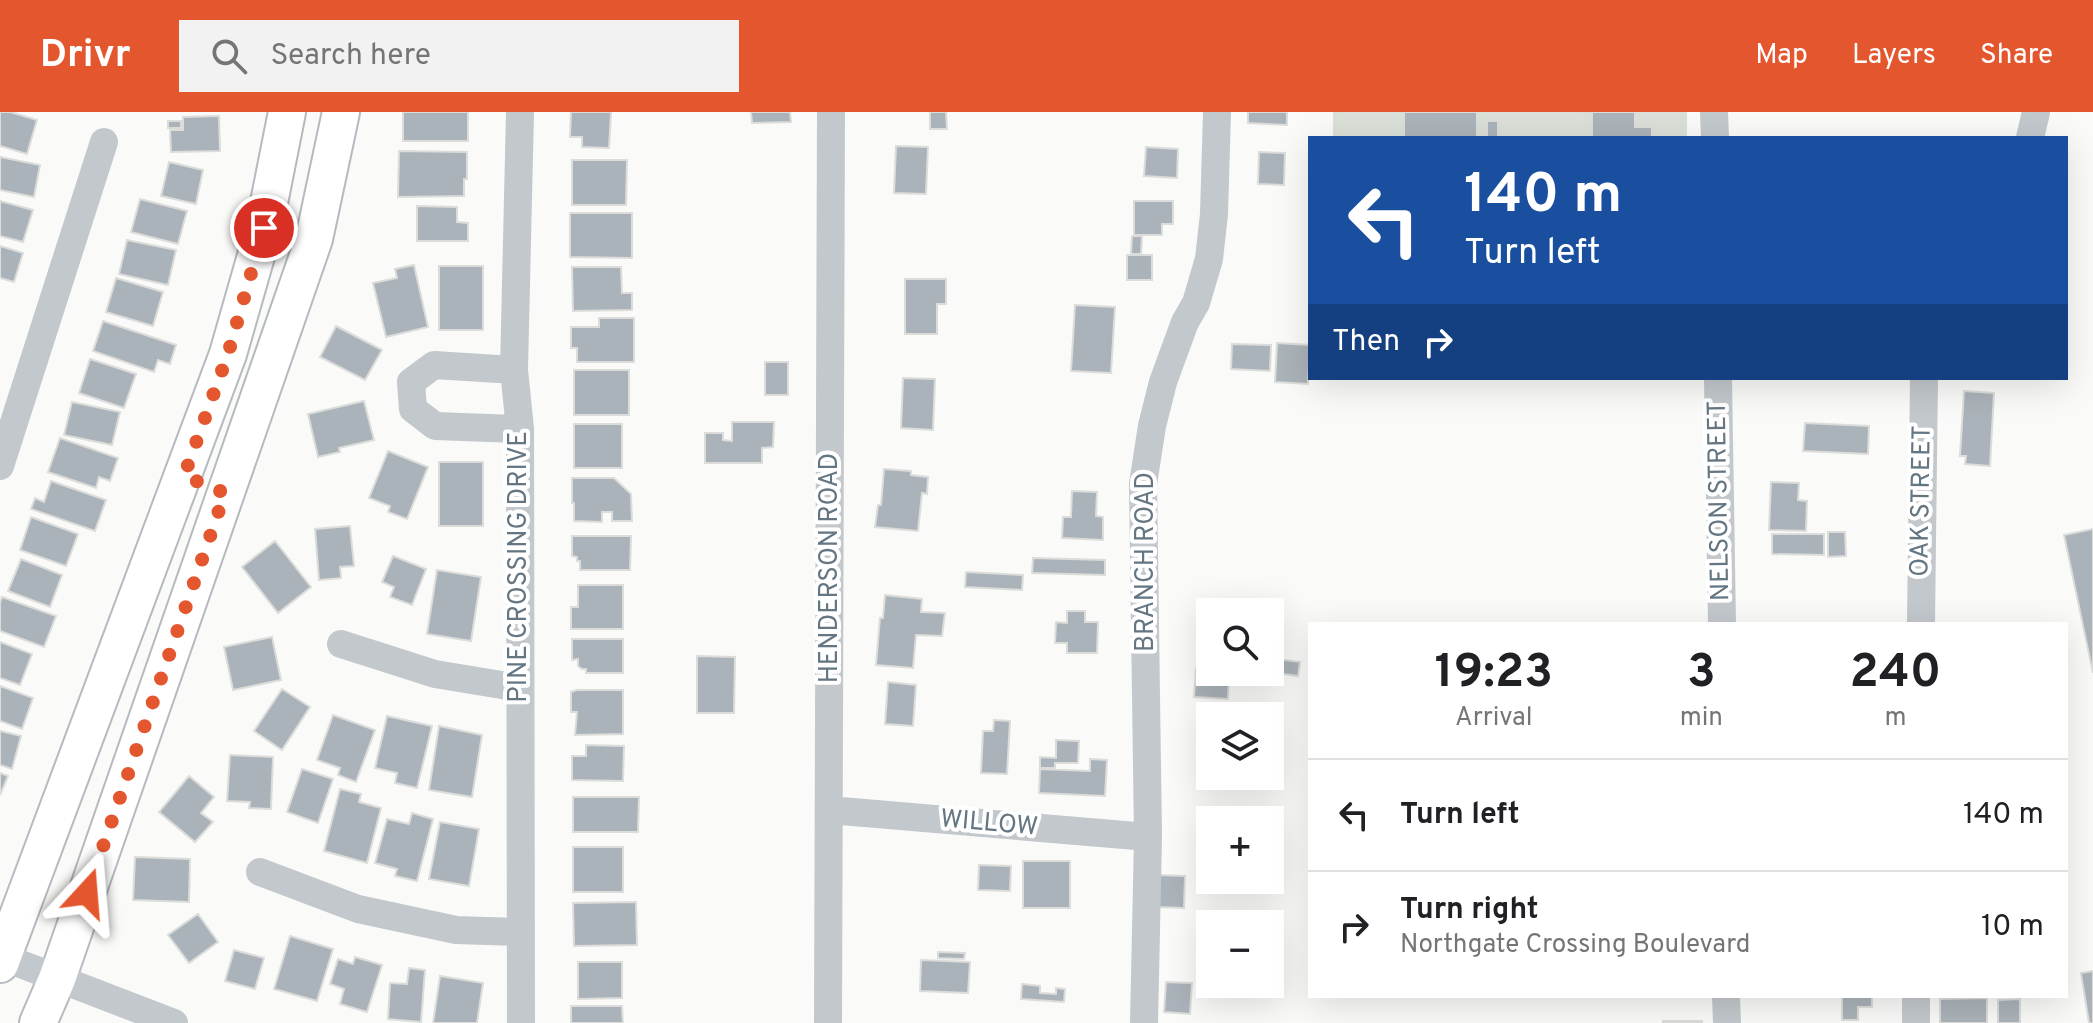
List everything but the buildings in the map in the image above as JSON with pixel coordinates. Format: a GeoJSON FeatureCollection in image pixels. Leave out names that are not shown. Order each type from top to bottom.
{"type":"FeatureCollection","features":[{"type":"Feature","properties":{"kind":"main road"},"geometry":{"type":"LineString","coordinates":[[1,959],[228,354],[264,228],[287,112]]}},
{"type":"Feature","properties":{"kind":"main road"},"geometry":{"type":"LineString","coordinates":[[38,1023],[57,979],[314,239],[341,112]]}},
{"type":"Feature","properties":{"kind":"main road"},"geometry":{"type":"LineString","coordinates":[[184,476],[225,493]]}},
{"type":"Feature","properties":{"kind":"street","name":"PINE CROSSING DRIVE"},"geometry":{"type":"LineString","coordinates":[[520,112],[514,370],[520,429],[521,1023]]}},
{"type":"Feature","properties":{"kind":"street","name":"HENDERSON ROAD"},"geometry":{"type":"LineString","coordinates":[[828,1023],[831,112]]}},
{"type":"Feature","properties":{"kind":"street","name":"BRANCH ROAD"},"geometry":{"type":"LineString","coordinates":[[1144,1023],[1148,837],[1143,484],[1163,382],[1185,322],[1196,303],[1209,259],[1214,214],[1217,112]]}},
{"type":"Feature","properties":{"kind":"street"},"geometry":{"type":"LineString","coordinates":[[1714,112],[1715,136]]}},
{"type":"Feature","properties":{"kind":"street"},"geometry":{"type":"LineString","coordinates":[[2030,136],[2036,112]]}},
{"type":"Feature","properties":{"kind":"street"},"geometry":{"type":"LineString","coordinates":[[0,466],[104,142]]}},
{"type":"Feature","properties":{"kind":"street"},"geometry":{"type":"LineString","coordinates":[[514,370],[434,365],[411,382],[413,409],[435,426],[520,429]]}},
{"type":"Feature","properties":{"kind":"street","name":"NELSON STREET"},"geometry":{"type":"LineString","coordinates":[[1718,380],[1722,622]]}},
{"type":"Feature","properties":{"kind":"street","name":"OAK STREET"},"geometry":{"type":"LineString","coordinates":[[1921,622],[1924,380]]}},
{"type":"Feature","properties":{"kind":"street"},"geometry":{"type":"LineString","coordinates":[[341,644],[435,674],[520,688]]}},
{"type":"Feature","properties":{"kind":"street","name":"WILLOW"},"geometry":{"type":"LineString","coordinates":[[829,810],[1148,837]]}},
{"type":"Feature","properties":{"kind":"street"},"geometry":{"type":"LineString","coordinates":[[260,872],[358,909],[456,930],[521,932]]}},
{"type":"Feature","properties":{"kind":"street"},"geometry":{"type":"LineString","coordinates":[[1,959],[174,1023]]}},
{"type":"Feature","properties":{"kind":"street"},"geometry":{"type":"LineString","coordinates":[[1726,998],[1727,1023]]}},
{"type":"Feature","properties":{"kind":"street"},"geometry":{"type":"LineString","coordinates":[[1916,998],[1916,1023]]}},
{"type":"Feature","properties":{"kind":"shaded area"},"geometry":{"type":"Polygon","coordinates":[[[1333,112],[1687,112],[1687,136],[1333,136],[1333,112]]]}},
{"type":"Feature","properties":{"kind":"route"},"geometry":{"type":"LineString","coordinates":[[87,893],[225,493],[184,476],[228,354],[264,228]]}}]}
